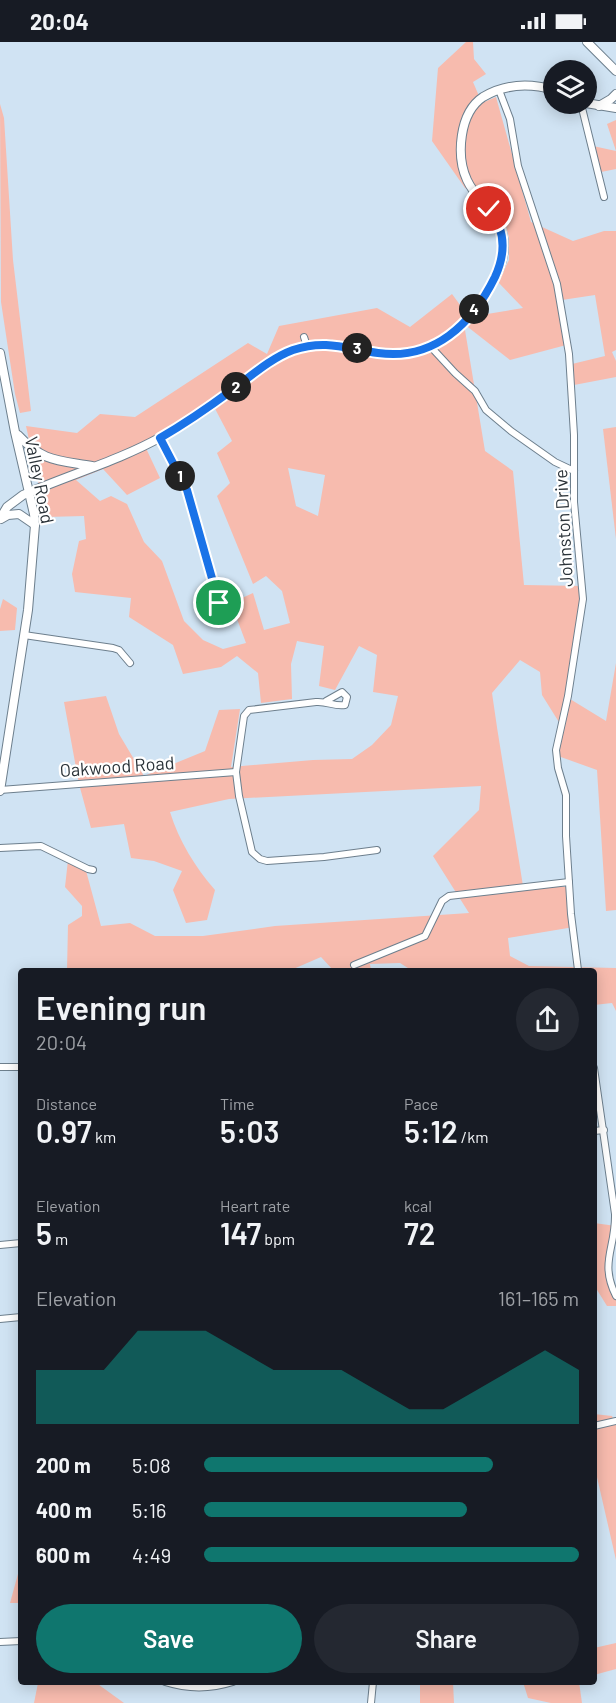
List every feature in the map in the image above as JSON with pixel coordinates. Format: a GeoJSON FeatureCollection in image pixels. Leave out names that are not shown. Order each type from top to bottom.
{"type":"FeatureCollection","features":[{"type":"Feature","properties":{"kind":"main road"},"geometry":{"type":"LineString","coordinates":[[587,42],[614,70],[616,78]]}},
{"type":"Feature","properties":{"kind":"main road"},"geometry":{"type":"LineString","coordinates":[[0,520],[13,501],[160,438],[202,413],[269,363],[292,350],[307,346],[335,344],[378,353],[400,354],[431,347],[448,337],[466,319],[492,283],[504,246],[499,225],[467,179],[462,147],[464,124],[469,111],[483,98],[499,90],[529,86],[543,88]]}},
{"type":"Feature","properties":{"kind":"main road"},"geometry":{"type":"LineString","coordinates":[[599,106],[616,94]]}},
{"type":"Feature","properties":{"kind":"main road"},"geometry":{"type":"LineString","coordinates":[[599,106],[614,109]]}},
{"type":"Feature","properties":{"kind":"main road","name":"Valley Road"},"geometry":{"type":"LineString","coordinates":[[0,353],[35,525],[32,581],[0,790]]}},
{"type":"Feature","properties":{"kind":"main road"},"geometry":{"type":"LineString","coordinates":[[15,432],[39,454],[47,458],[94,466]]}},
{"type":"Feature","properties":{"kind":"main road"},"geometry":{"type":"LineString","coordinates":[[0,520],[8,515],[19,514],[35,525]]}},
{"type":"Feature","properties":{"kind":"street","name":"Johnston Drive"},"geometry":{"type":"LineString","coordinates":[[499,90],[510,119],[518,166],[554,272],[563,308],[569,354],[574,435],[574,502],[582,599],[568,696],[556,750],[566,795],[571,914],[578,968]]}},
{"type":"Feature","properties":{"kind":"street"},"geometry":{"type":"LineString","coordinates":[[583,114],[604,197]]}},
{"type":"Feature","properties":{"kind":"street"},"geometry":{"type":"LineString","coordinates":[[304,337],[307,346]]}},
{"type":"Feature","properties":{"kind":"street"},"geometry":{"type":"LineString","coordinates":[[431,347],[475,391],[486,410],[555,462],[574,471]]}},
{"type":"Feature","properties":{"kind":"street"},"geometry":{"type":"LineString","coordinates":[[160,438],[187,490],[219,603]]}},
{"type":"Feature","properties":{"kind":"street"},"geometry":{"type":"LineString","coordinates":[[24,635],[113,648],[119,650],[130,663]]}},
{"type":"Feature","properties":{"kind":"street"},"geometry":{"type":"LineString","coordinates":[[326,701],[246,712],[242,720],[236,772],[251,849],[260,859],[267,861],[377,850]]}},
{"type":"Feature","properties":{"kind":"street","name":"Oakwood Road"},"geometry":{"type":"LineString","coordinates":[[0,790],[236,772]]}},
{"type":"Feature","properties":{"kind":"street"},"geometry":{"type":"LineString","coordinates":[[0,848],[41,846],[93,870]]}},
{"type":"Feature","properties":{"kind":"street"},"geometry":{"type":"LineString","coordinates":[[354,965],[425,936],[442,901],[449,896],[569,882]]}},
{"type":"Feature","properties":{"kind":"street"},"geometry":{"type":"LineString","coordinates":[[0,1067],[18,1067]]}},
{"type":"Feature","properties":{"kind":"street"},"geometry":{"type":"LineString","coordinates":[[597,1087],[615,1214],[615,1227],[607,1259],[607,1271],[616,1296]]}},
{"type":"Feature","properties":{"kind":"street"},"geometry":{"type":"LineString","coordinates":[[597,1131],[604,1130]]}},
{"type":"Feature","properties":{"kind":"street"},"geometry":{"type":"LineString","coordinates":[[0,1245],[18,1243]]}},
{"type":"Feature","properties":{"kind":"street"},"geometry":{"type":"LineString","coordinates":[[0,1318],[18,1317]]}},
{"type":"Feature","properties":{"kind":"street"},"geometry":{"type":"LineString","coordinates":[[597,1425],[616,1421]]}},
{"type":"Feature","properties":{"kind":"street"},"geometry":{"type":"LineString","coordinates":[[0,1642],[18,1641]]}},
{"type":"Feature","properties":{"kind":"street"},"geometry":{"type":"LineString","coordinates":[[182,1685],[208,1687],[218,1685]]}},
{"type":"Feature","properties":{"kind":"street"},"geometry":{"type":"LineString","coordinates":[[371,1703],[373,1685]]}},
{"type":"Feature","properties":{"kind":"shaded area"},"geometry":{"type":"Polygon","coordinates":[[[466,42],[473,42],[474,59],[486,74],[473,82],[482,103],[496,97],[531,222],[573,241],[604,231],[616,231],[616,350],[612,352],[616,361],[616,377],[574,385],[572,364],[605,356],[595,295],[562,300],[570,344],[510,360],[464,324],[485,451],[513,471],[524,585],[584,586],[570,699],[606,721],[616,663],[616,910],[606,911],[597,770],[558,756],[562,727],[542,695],[540,672],[520,660],[492,693],[523,886],[570,887],[574,927],[508,938],[510,956],[529,966],[616,968],[616,1011],[612,1003],[597,1005],[597,968],[408,968],[400,963],[370,964],[371,968],[331,968],[321,957],[296,968],[67,968],[68,925],[82,916],[82,906],[65,887],[68,860],[85,867],[101,926],[130,923],[155,936],[203,936],[275,926],[469,913],[433,856],[479,810],[481,786],[229,799],[170,812],[188,853],[215,890],[207,920],[186,923],[173,890],[182,871],[154,861],[131,858],[124,824],[91,828],[79,784],[64,702],[106,696],[119,734],[144,776],[205,751],[219,710],[240,709],[231,767],[352,759],[372,745],[391,725],[398,696],[373,692],[377,655],[359,646],[335,690],[319,686],[324,646],[297,641],[291,664],[292,699],[261,703],[258,673],[237,656],[221,667],[183,674],[173,645],[129,617],[131,598],[75,592],[72,574],[79,541],[86,539],[84,516],[46,517],[26,426],[77,433],[100,414],[135,417],[248,343],[267,354],[279,326],[377,308],[410,327],[452,294],[469,317],[523,308],[498,282],[509,260],[509,238],[504,218],[484,195],[465,188],[432,141],[438,68],[466,42]],[[212,403],[144,444],[160,478],[127,495],[103,469],[76,480],[100,501],[111,496],[127,504],[144,542],[162,561],[184,621],[203,640],[223,649],[246,643],[231,603],[253,593],[264,630],[290,623],[282,591],[266,576],[253,584],[217,496],[230,483],[217,453],[232,441],[212,403]],[[288,468],[296,506],[318,516],[325,475],[288,468]]]}},
{"type":"Feature","properties":{"kind":"shaded area"},"geometry":{"type":"Polygon","coordinates":[[[0,104],[4,118],[13,260],[31,411],[20,413],[1,302],[0,104]]]}},
{"type":"Feature","properties":{"kind":"shaded area"},"geometry":{"type":"Polygon","coordinates":[[[616,120],[616,151],[607,124],[616,120]]]}},
{"type":"Feature","properties":{"kind":"shaded area"},"geometry":{"type":"Polygon","coordinates":[[[593,146],[616,151],[616,169],[601,172],[593,146]]]}},
{"type":"Feature","properties":{"kind":"shaded area"},"geometry":{"type":"Polygon","coordinates":[[[616,427],[616,539],[603,429],[616,427]]]}},
{"type":"Feature","properties":{"kind":"shaded area"},"geometry":{"type":"Polygon","coordinates":[[[3,599],[17,608],[15,630],[0,631],[0,609],[3,599]]]}},
{"type":"Feature","properties":{"kind":"shaded area"},"geometry":{"type":"Polygon","coordinates":[[[597,1223],[616,1226],[609,1264],[616,1291],[616,1306],[607,1306],[597,1290],[597,1223]]]}},
{"type":"Feature","properties":{"kind":"shaded area"},"geometry":{"type":"Polygon","coordinates":[[[597,1414],[612,1416],[616,1425],[616,1560],[597,1477],[597,1414]]]}},
{"type":"Feature","properties":{"kind":"shaded area"},"geometry":{"type":"Polygon","coordinates":[[[18,1574],[18,1603],[10,1603],[18,1574]]]}},
{"type":"Feature","properties":{"kind":"shaded area"},"geometry":{"type":"Polygon","coordinates":[[[616,1643],[616,1669],[597,1674],[597,1647],[616,1643]]]}},
{"type":"Feature","properties":{"kind":"shaded area"},"geometry":{"type":"Polygon","coordinates":[[[38,1685],[99,1685],[124,1703],[34,1703],[38,1685]]]}},
{"type":"Feature","properties":{"kind":"shaded area"},"geometry":{"type":"Polygon","coordinates":[[[420,1685],[453,1685],[454,1703],[420,1703],[420,1685]]]}},
{"type":"Feature","properties":{"kind":"shaded area"},"geometry":{"type":"Polygon","coordinates":[[[524,1685],[579,1685],[582,1703],[551,1703],[528,1698],[524,1685]]]}},
{"type":"Feature","properties":{"kind":"route"},"geometry":{"type":"LineString","coordinates":[[219,603],[187,490],[160,438],[202,413],[269,363],[292,350],[307,346],[335,344],[378,353],[400,354],[439,344],[458,329],[486,293],[499,269],[504,246],[499,225],[489,209]]}}]}
